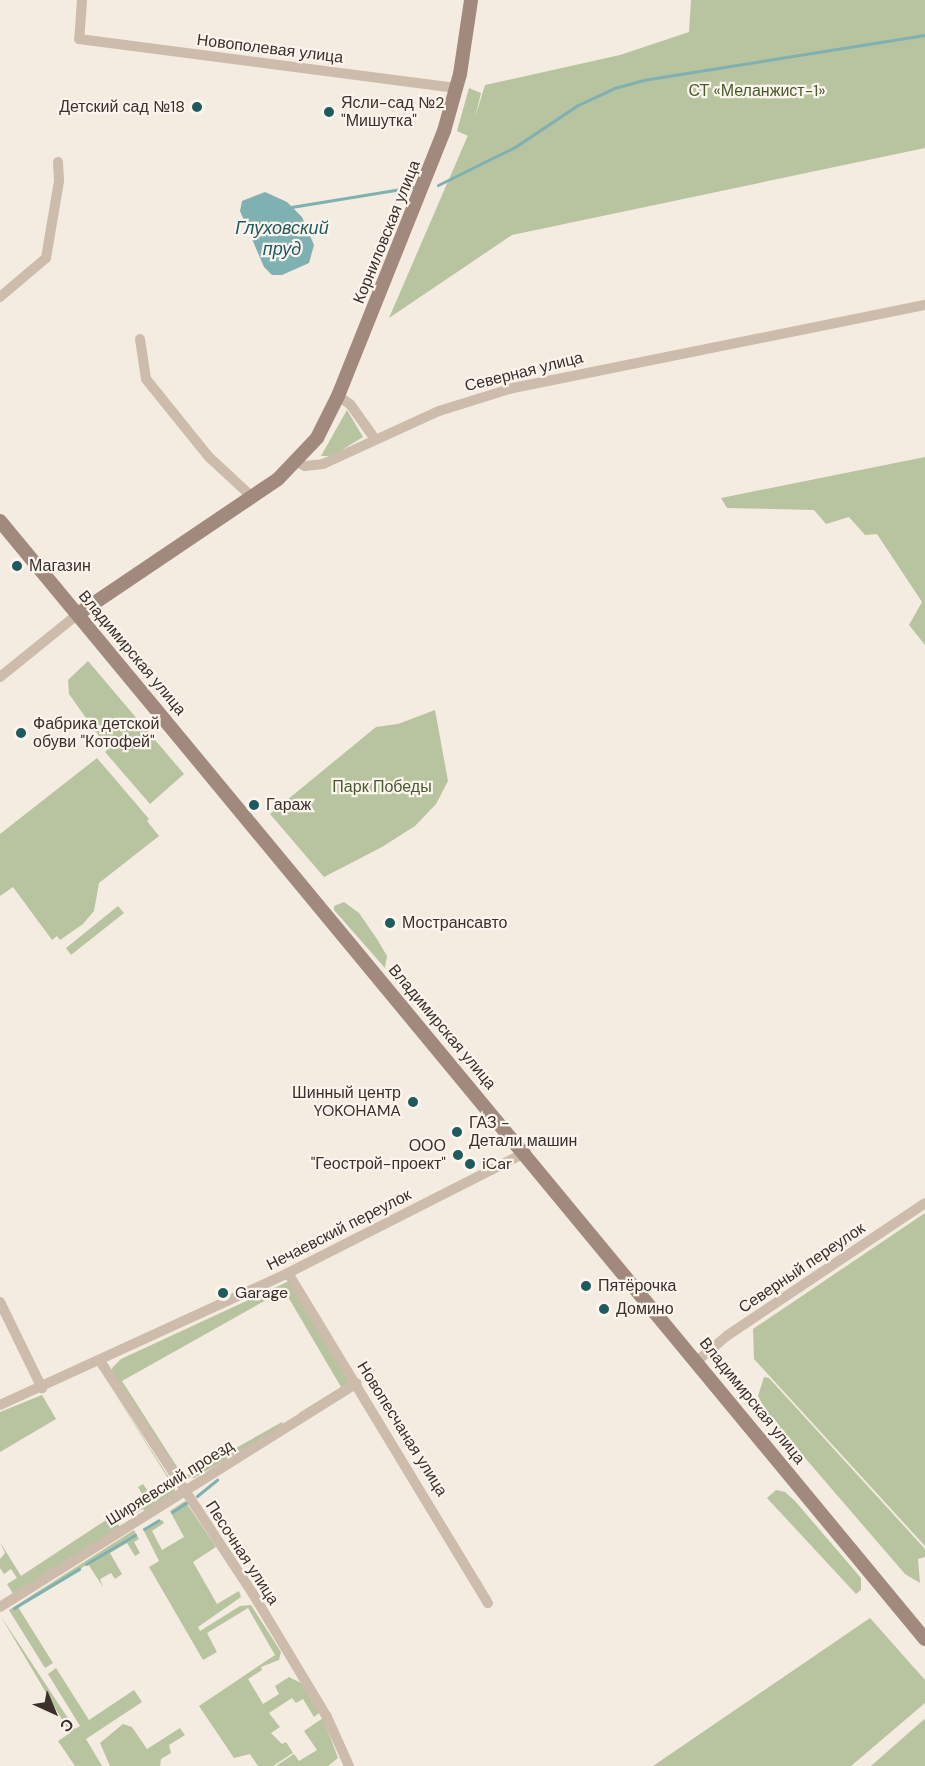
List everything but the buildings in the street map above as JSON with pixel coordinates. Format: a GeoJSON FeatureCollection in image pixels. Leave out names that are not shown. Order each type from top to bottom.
{"type":"FeatureCollection","features":[{"type":"Feature","properties":{"kind":"street","name":"Новополевая улица"},"geometry":{"type":"LineString","coordinates":[[82,0],[80,39],[456,88]]}},
{"type":"Feature","properties":{"kind":"street","name":"Корниловская улица"},"geometry":{"type":"LineString","coordinates":[[297,462],[317,438],[338,396],[412,216],[456,88],[471,0]]}},
{"type":"Feature","properties":{"kind":"street"},"geometry":{"type":"LineString","coordinates":[[0,297],[46,258],[59,181],[58,162]]}},
{"type":"Feature","properties":{"kind":"street","name":"Северная улица"},"geometry":{"type":"LineString","coordinates":[[297,462],[305,466],[323,464],[375,438],[439,411],[513,388],[925,305]]}},
{"type":"Feature","properties":{"kind":"street"},"geometry":{"type":"LineString","coordinates":[[140,339],[146,379],[209,457],[252,497]]}},
{"type":"Feature","properties":{"kind":"street"},"geometry":{"type":"LineString","coordinates":[[338,396],[350,404],[375,438]]}},
{"type":"Feature","properties":{"kind":"street"},"geometry":{"type":"LineString","coordinates":[[0,677],[78,614],[252,497],[297,462]]}},
{"type":"Feature","properties":{"kind":"street","name":"Владимирская улица"},"geometry":{"type":"LineString","coordinates":[[0,521],[526,1152],[925,1639]]}},
{"type":"Feature","properties":{"kind":"street","name":"Нечаевский переулок"},"geometry":{"type":"LineString","coordinates":[[0,1405],[42,1388],[288,1273],[526,1152]]}},
{"type":"Feature","properties":{"kind":"street","name":"Северный переулок"},"geometry":{"type":"LineString","coordinates":[[697,1360],[728,1335],[925,1203]]}},
{"type":"Feature","properties":{"kind":"street","name":"Новопесчаная улица"},"geometry":{"type":"LineString","coordinates":[[288,1273],[357,1383],[488,1603]]}},
{"type":"Feature","properties":{"kind":"street"},"geometry":{"type":"LineString","coordinates":[[0,1302],[42,1388]]}},
{"type":"Feature","properties":{"kind":"street","name":"Песочная улица"},"geometry":{"type":"LineString","coordinates":[[100,1361],[327,1717],[349,1766]]}},
{"type":"Feature","properties":{"kind":"street","name":"Ширяевский проезд"},"geometry":{"type":"LineString","coordinates":[[0,1607],[357,1383]]}},
{"type":"Feature","properties":{"kind":"green space","name":"СТ «Меланжист-1»"},"geometry":{"type":"Polygon","coordinates":[[[691,0],[925,0],[925,148],[512,235],[389,318],[468,136],[457,131],[469,88],[481,93],[475,118],[485,85],[620,55],[689,32],[691,0]]]}},
{"type":"Feature","properties":{"kind":"green space"},"geometry":{"type":"Polygon","coordinates":[[[347,410],[363,437],[332,456],[321,456],[347,410]]]}},
{"type":"Feature","properties":{"kind":"green space"},"geometry":{"type":"Polygon","coordinates":[[[925,457],[925,645],[909,625],[922,602],[877,534],[865,535],[849,517],[826,524],[814,510],[727,508],[721,498],[925,457]]]}},
{"type":"Feature","properties":{"kind":"green space"},"geometry":{"type":"Polygon","coordinates":[[[88,661],[184,774],[150,804],[105,752],[108,749],[69,694],[68,680],[88,661]]]}},
{"type":"Feature","properties":{"kind":"green space","name":"Парк Победы"},"geometry":{"type":"Polygon","coordinates":[[[435,710],[448,781],[436,804],[415,826],[382,847],[324,877],[270,814],[376,727],[398,724],[435,710]]]}},
{"type":"Feature","properties":{"kind":"green space"},"geometry":{"type":"Polygon","coordinates":[[[97,758],[149,819],[147,821],[159,836],[99,883],[94,911],[83,924],[60,940],[57,936],[52,940],[13,887],[0,896],[0,834],[97,758]]]}},
{"type":"Feature","properties":{"kind":"green space"},"geometry":{"type":"Polygon","coordinates":[[[344,902],[359,913],[377,939],[387,956],[385,968],[334,910],[334,906],[344,902]]]}},
{"type":"Feature","properties":{"kind":"green space"},"geometry":{"type":"Polygon","coordinates":[[[118,906],[124,913],[71,955],[66,948],[118,906]]]}},
{"type":"Feature","properties":{"kind":"green space"},"geometry":{"type":"Polygon","coordinates":[[[925,1213],[925,1546],[754,1359],[753,1329],[925,1213]]]}},
{"type":"Feature","properties":{"kind":"green space"},"geometry":{"type":"Polygon","coordinates":[[[291,1282],[349,1383],[301,1416],[299,1413],[341,1387],[284,1290],[122,1381],[181,1473],[188,1475],[282,1422],[284,1426],[194,1478],[179,1476],[111,1371],[113,1367],[121,1359],[291,1282]]]}},
{"type":"Feature","properties":{"kind":"green space"},"geometry":{"type":"Polygon","coordinates":[[[764,1377],[769,1378],[925,1549],[925,1557],[918,1559],[920,1583],[905,1574],[768,1415],[758,1396],[764,1377]]]}},
{"type":"Feature","properties":{"kind":"green space"},"geometry":{"type":"Polygon","coordinates":[[[110,1386],[175,1487],[175,1493],[146,1512],[143,1509],[129,1517],[124,1509],[144,1497],[138,1487],[143,1484],[155,1502],[173,1486],[110,1386]]]}},
{"type":"Feature","properties":{"kind":"green space"},"geometry":{"type":"Polygon","coordinates":[[[42,1395],[56,1419],[0,1452],[0,1412],[42,1395]]]}},
{"type":"Feature","properties":{"kind":"green space"},"geometry":{"type":"Polygon","coordinates":[[[776,1490],[785,1492],[795,1501],[861,1578],[861,1590],[856,1594],[767,1498],[776,1490]]]}},
{"type":"Feature","properties":{"kind":"green space"},"geometry":{"type":"Polygon","coordinates":[[[185,1501],[216,1547],[193,1562],[217,1604],[239,1591],[241,1597],[198,1627],[200,1631],[240,1606],[251,1605],[281,1652],[279,1660],[261,1667],[262,1670],[248,1679],[263,1704],[279,1694],[275,1686],[289,1677],[301,1683],[319,1713],[314,1717],[303,1699],[296,1703],[292,1698],[269,1713],[280,1727],[271,1733],[282,1744],[286,1742],[293,1753],[273,1766],[258,1766],[250,1754],[234,1758],[199,1706],[275,1655],[248,1608],[207,1633],[217,1652],[203,1660],[149,1567],[159,1561],[143,1529],[162,1520],[164,1523],[152,1531],[162,1550],[184,1537],[170,1511],[185,1501]]]}},
{"type":"Feature","properties":{"kind":"green space"},"geometry":{"type":"Polygon","coordinates":[[[112,1516],[121,1528],[14,1595],[7,1584],[17,1578],[11,1569],[4,1574],[0,1568],[0,1559],[5,1553],[0,1542],[21,1576],[112,1516]]]}},
{"type":"Feature","properties":{"kind":"green space"},"geometry":{"type":"Polygon","coordinates":[[[134,1530],[139,1539],[134,1542],[140,1553],[135,1556],[127,1543],[110,1553],[122,1574],[115,1579],[111,1573],[100,1579],[103,1587],[88,1564],[18,1607],[53,1663],[45,1668],[9,1610],[134,1530]]]}},
{"type":"Feature","properties":{"kind":"green space"},"geometry":{"type":"Polygon","coordinates":[[[0,1615],[75,1729],[80,1726],[48,1674],[56,1668],[89,1720],[134,1690],[142,1702],[86,1739],[102,1766],[75,1766],[58,1741],[70,1733],[0,1615]]]}},
{"type":"Feature","properties":{"kind":"green space"},"geometry":{"type":"Polygon","coordinates":[[[870,1618],[925,1680],[925,1703],[851,1766],[653,1766],[870,1618]]]}},
{"type":"Feature","properties":{"kind":"green space"},"geometry":{"type":"Polygon","coordinates":[[[323,1718],[338,1758],[328,1766],[276,1766],[294,1754],[299,1761],[317,1750],[304,1731],[323,1718]]]}},
{"type":"Feature","properties":{"kind":"green space"},"geometry":{"type":"Polygon","coordinates":[[[925,1719],[925,1766],[871,1766],[921,1722],[925,1719]]]}},
{"type":"Feature","properties":{"kind":"green space"},"geometry":{"type":"Polygon","coordinates":[[[123,1724],[132,1727],[147,1749],[180,1728],[185,1735],[169,1745],[171,1753],[161,1759],[160,1766],[110,1766],[100,1743],[123,1724]]]}},
{"type":"Feature","properties":{"kind":"water","name":"Глуховский пруд"},"geometry":{"type":"Polygon","coordinates":[[[265,192],[287,202],[302,217],[314,245],[309,263],[282,275],[272,275],[264,267],[240,211],[242,201],[265,192]]]}},
{"type":"Feature","properties":{"kind":"waterway"},"geometry":{"type":"LineString","coordinates":[[438,185],[515,147],[578,105],[614,88],[643,80],[925,35]]}},
{"type":"Feature","properties":{"kind":"waterway"},"geometry":{"type":"LineString","coordinates":[[291,207],[413,187]]}},
{"type":"Feature","properties":{"kind":"waterway"},"geometry":{"type":"LineString","coordinates":[[197,1496],[217,1480]]}},
{"type":"Feature","properties":{"kind":"waterway"},"geometry":{"type":"LineString","coordinates":[[172,1512],[186,1503]]}},
{"type":"Feature","properties":{"kind":"waterway"},"geometry":{"type":"LineString","coordinates":[[144,1529],[159,1520]]}},
{"type":"Feature","properties":{"kind":"waterway"},"geometry":{"type":"LineString","coordinates":[[86,1564],[135,1535]]}},
{"type":"Feature","properties":{"kind":"waterway"},"geometry":{"type":"LineString","coordinates":[[14,1608],[79,1569]]}},
{"type":"Feature","properties":{"kind":"place","name":"Детский сад №18"},"geometry":{"type":"Point","coordinates":[197,107]}},
{"type":"Feature","properties":{"kind":"place","name":"Ясли-сад №2 \"Мишутка\""},"geometry":{"type":"Point","coordinates":[329,112]}},
{"type":"Feature","properties":{"kind":"place","name":"Магазин"},"geometry":{"type":"Point","coordinates":[17,566]}},
{"type":"Feature","properties":{"kind":"place","name":"Фабрика детской обуви \"Котофей\""},"geometry":{"type":"Point","coordinates":[21,733]}},
{"type":"Feature","properties":{"kind":"place","name":"Гараж"},"geometry":{"type":"Point","coordinates":[254,805]}},
{"type":"Feature","properties":{"kind":"place","name":"Мострансавто"},"geometry":{"type":"Point","coordinates":[390,923]}},
{"type":"Feature","properties":{"kind":"place","name":"Шинный центр YOKOHAMA"},"geometry":{"type":"Point","coordinates":[413,1102]}},
{"type":"Feature","properties":{"kind":"place","name":"ГАЗ - Детали машин"},"geometry":{"type":"Point","coordinates":[457,1132]}},
{"type":"Feature","properties":{"kind":"place","name":"ООО \"Геострой-проект\""},"geometry":{"type":"Point","coordinates":[458,1155]}},
{"type":"Feature","properties":{"kind":"place","name":"iCar"},"geometry":{"type":"Point","coordinates":[470,1164]}},
{"type":"Feature","properties":{"kind":"place","name":"Пятёрочка"},"geometry":{"type":"Point","coordinates":[586,1286]}},
{"type":"Feature","properties":{"kind":"place","name":"Garage"},"geometry":{"type":"Point","coordinates":[223,1293]}},
{"type":"Feature","properties":{"kind":"place","name":"Домино"},"geometry":{"type":"Point","coordinates":[604,1309]}}]}
